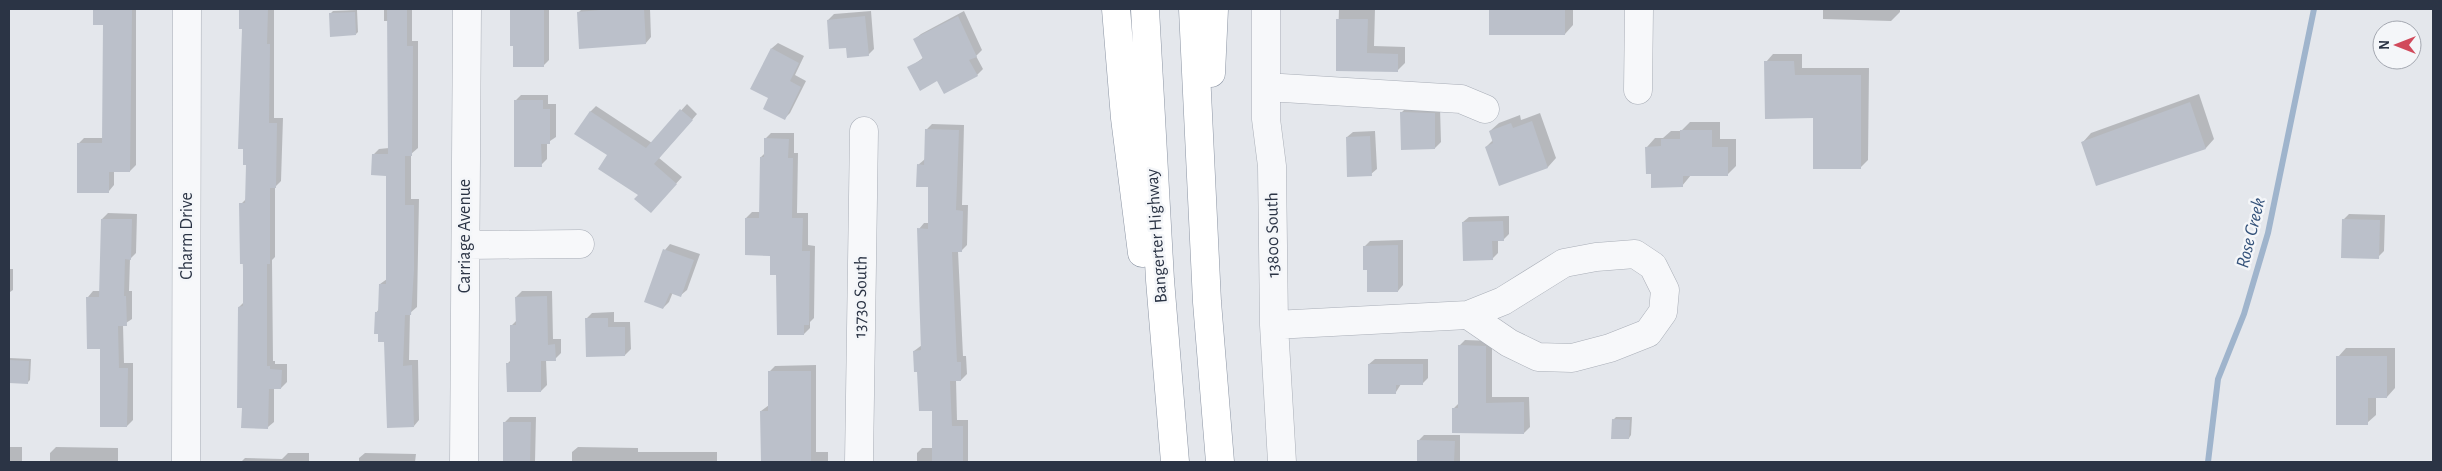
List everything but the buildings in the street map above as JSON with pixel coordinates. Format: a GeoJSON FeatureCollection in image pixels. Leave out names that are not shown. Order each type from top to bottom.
{"type":"FeatureCollection","features":[{"type":"Feature","properties":{"kind":"highway"},"geometry":{"type":"LineString","coordinates":[[1116,9],[1133,191],[1152,319],[1170,409]]}},
{"type":"Feature","properties":{"kind":"highway","name":"Bangerter Highway"},"geometry":{"type":"LineString","coordinates":[[1145,9],[1151,150],[1175,462]]}},
{"type":"Feature","properties":{"kind":"highway"},"geometry":{"type":"LineString","coordinates":[[1193,9],[1207,302],[1220,462]]}},
{"type":"Feature","properties":{"kind":"highway"},"geometry":{"type":"LineString","coordinates":[[1207,302],[1207,204],[1214,9]]}},
{"type":"Feature","properties":{"kind":"street","name":"Charm Drive"},"geometry":{"type":"LineString","coordinates":[[186,462],[187,9]]}},
{"type":"Feature","properties":{"kind":"street","name":"Carriage Avenue"},"geometry":{"type":"LineString","coordinates":[[464,462],[466,9]]}},
{"type":"Feature","properties":{"kind":"street","name":"13800 South"},"geometry":{"type":"LineString","coordinates":[[1266,9],[1266,119],[1272,166],[1274,325],[1282,462]]}},
{"type":"Feature","properties":{"kind":"street"},"geometry":{"type":"LineString","coordinates":[[1638,90],[1639,9]]}},
{"type":"Feature","properties":{"kind":"street"},"geometry":{"type":"LineString","coordinates":[[1266,88],[1462,99],[1485,108]]}},
{"type":"Feature","properties":{"kind":"street","name":"13730 South"},"geometry":{"type":"LineString","coordinates":[[859,462],[864,131]]}},
{"type":"Feature","properties":{"kind":"street"},"geometry":{"type":"LineString","coordinates":[[466,245],[580,244]]}},
{"type":"Feature","properties":{"kind":"street"},"geometry":{"type":"LineString","coordinates":[[1274,325],[1468,315],[1503,301],[1564,263],[1596,256],[1634,254],[1653,266],[1665,290],[1663,312],[1648,332],[1610,348],[1572,358],[1538,357],[1509,343],[1468,315]]}},
{"type":"Feature","properties":{"kind":"waterway","name":"Rose Creek"},"geometry":{"type":"LineString","coordinates":[[2208,462],[2218,379],[2244,314],[2268,233],[2314,9]]}}]}
